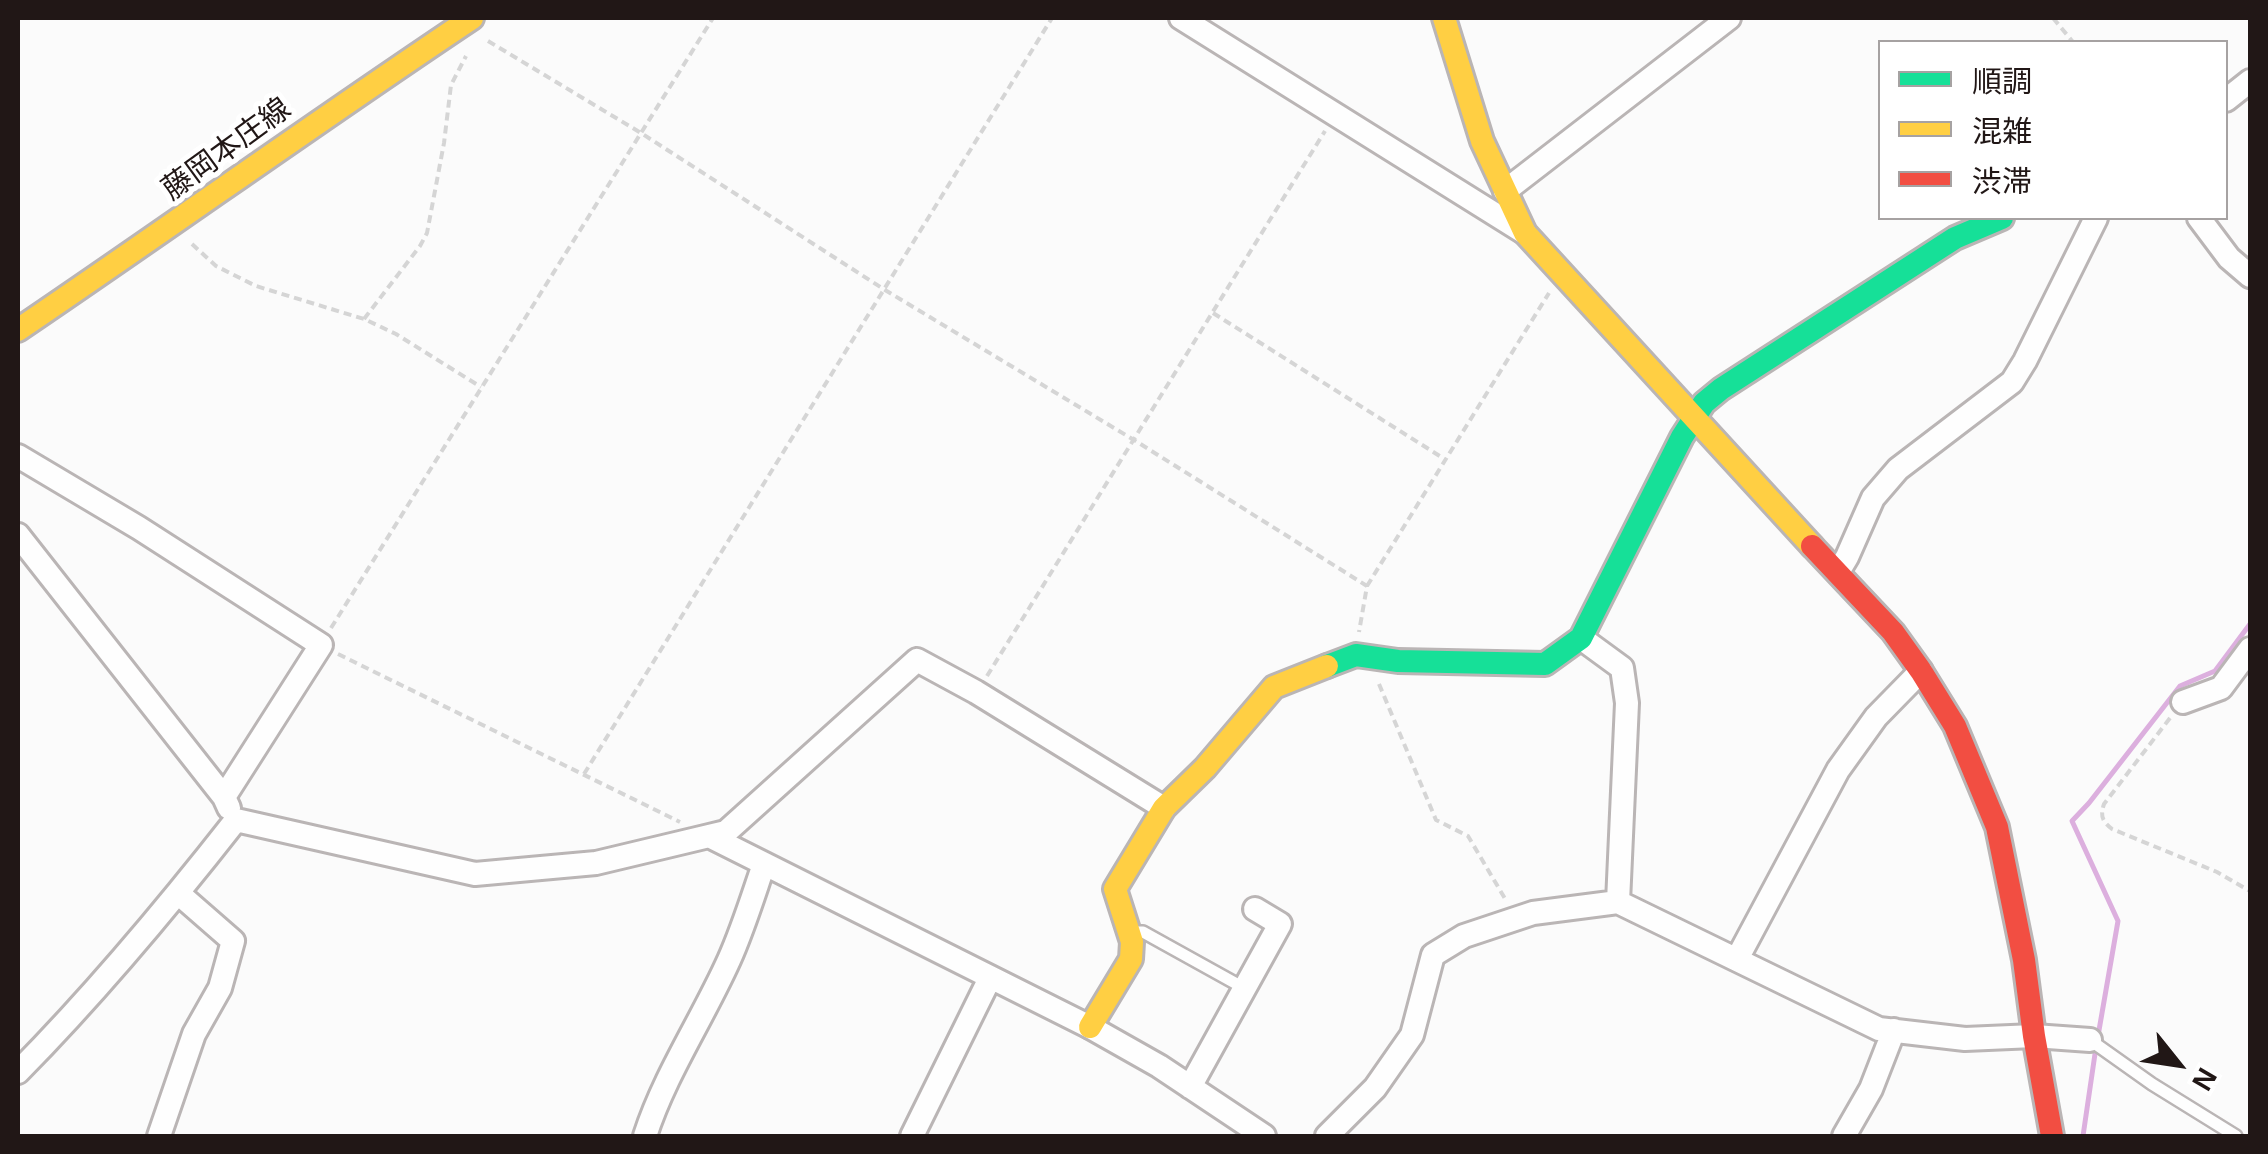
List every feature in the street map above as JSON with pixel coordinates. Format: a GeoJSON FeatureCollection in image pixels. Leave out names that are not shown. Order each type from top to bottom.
{"type":"FeatureCollection","features":[{"type":"Feature","properties":{"kind":"street"},"geometry":{"type":"LineString","coordinates":[[1181,18],[1525,233],[1893,632],[1955,726],[1997,827],[2024,960],[2052,1136]]}},
{"type":"Feature","properties":{"kind":"street"},"geometry":{"type":"LineString","coordinates":[[1444,18],[1482,141],[1525,233]]}},
{"type":"Feature","properties":{"kind":"street"},"geometry":{"type":"LineString","coordinates":[[1505,191],[1725,19]]}},
{"type":"Feature","properties":{"kind":"street","name":"藤岡本庄線"},"geometry":{"type":"LineString","coordinates":[[18,330],[333,111],[471,23]]}},
{"type":"Feature","properties":{"kind":"street"},"geometry":{"type":"LineString","coordinates":[[2228,98],[2250,80]]}},
{"type":"Feature","properties":{"kind":"street"},"geometry":{"type":"LineString","coordinates":[[1090,1026],[1131,959],[1132,942],[1116,889],[1164,808],[1206,768],[1274,687],[1361,656],[1398,661],[1546,664],[1582,638],[1682,437],[1712,389],[1955,238],[1997,220]]}},
{"type":"Feature","properties":{"kind":"street"},"geometry":{"type":"LineString","coordinates":[[1838,572],[1873,498],[1898,469],[2012,382],[2095,220]]}},
{"type":"Feature","properties":{"kind":"street"},"geometry":{"type":"LineString","coordinates":[[2200,220],[2229,258],[2250,276]]}},
{"type":"Feature","properties":{"kind":"street"},"geometry":{"type":"LineString","coordinates":[[18,456],[321,645],[224,797]]}},
{"type":"Feature","properties":{"kind":"street"},"geometry":{"type":"LineString","coordinates":[[18,535],[224,797],[236,820],[475,874],[596,862],[709,836],[726,832],[917,660],[1164,808]]}},
{"type":"Feature","properties":{"kind":"street"},"geometry":{"type":"LineString","coordinates":[[1582,638],[1622,668],[1627,703],[1618,902]]}},
{"type":"Feature","properties":{"kind":"street"},"geometry":{"type":"LineString","coordinates":[[2182,702],[2221,688],[2250,649]]}},
{"type":"Feature","properties":{"kind":"street"},"geometry":{"type":"LineString","coordinates":[[1737,959],[1838,770],[1876,717],[1921,671]]}},
{"type":"Feature","properties":{"kind":"street"},"geometry":{"type":"LineString","coordinates":[[18,1072],[101,985],[236,820]]}},
{"type":"Feature","properties":{"kind":"street"},"geometry":{"type":"LineString","coordinates":[[709,836],[1090,1026],[1159,1066],[1264,1136]]}},
{"type":"Feature","properties":{"kind":"street"},"geometry":{"type":"LineString","coordinates":[[645,1136],[669,1074],[729,959],[764,864]]}},
{"type":"Feature","properties":{"kind":"street"},"geometry":{"type":"LineString","coordinates":[[159,1136],[194,1034],[220,988],[233,942],[178,893]]}},
{"type":"Feature","properties":{"kind":"street"},"geometry":{"type":"LineString","coordinates":[[1326,1136],[1375,1088],[1412,1035],[1433,955],[1464,936],[1533,913],[1618,902],[1880,1029],[1965,1038],[2034,1036],[2090,1040]]}},
{"type":"Feature","properties":{"kind":"street"},"geometry":{"type":"LineString","coordinates":[[1190,1087],[1280,924],[1255,909]]}},
{"type":"Feature","properties":{"kind":"street"},"geometry":{"type":"LineString","coordinates":[[912,1136],[990,978]]}},
{"type":"Feature","properties":{"kind":"street"},"geometry":{"type":"LineString","coordinates":[[1844,1136],[1871,1089],[1894,1030]]}},
{"type":"Feature","properties":{"kind":"lane"},"geometry":{"type":"LineString","coordinates":[[1648,370],[1687,387]]}},
{"type":"Feature","properties":{"kind":"lane"},"geometry":{"type":"LineString","coordinates":[[1129,932],[1144,932],[1244,988]]}},
{"type":"Feature","properties":{"kind":"lane"},"geometry":{"type":"LineString","coordinates":[[2090,1040],[2236,1136]]}},
{"type":"Feature","properties":{"kind":"path"},"geometry":{"type":"LineString","coordinates":[[709,836],[321,645],[713,18]]}},
{"type":"Feature","properties":{"kind":"path"},"geometry":{"type":"LineString","coordinates":[[584,774],[1052,18]]}},
{"type":"Feature","properties":{"kind":"path"},"geometry":{"type":"LineString","coordinates":[[2053,18],[2071,40]]}},
{"type":"Feature","properties":{"kind":"path"},"geometry":{"type":"LineString","coordinates":[[364,319],[426,233],[451,85],[471,23],[885,290],[1367,586]]}},
{"type":"Feature","properties":{"kind":"path"},"geometry":{"type":"LineString","coordinates":[[976,692],[1336,114]]}},
{"type":"Feature","properties":{"kind":"path"},"geometry":{"type":"LineString","coordinates":[[176,223],[216,266],[236,277],[364,319],[396,334],[481,387]]}},
{"type":"Feature","properties":{"kind":"path"},"geometry":{"type":"LineString","coordinates":[[1517,918],[1468,836],[1436,820],[1361,656],[1367,586],[1562,274]]}},
{"type":"Feature","properties":{"kind":"path"},"geometry":{"type":"LineString","coordinates":[[1212,313],[1446,460]]}},
{"type":"Feature","properties":{"kind":"path"},"geometry":{"type":"LineString","coordinates":[[2182,702],[2104,804],[2101,814],[2112,829],[2250,890]]}},
{"type":"Feature","properties":{"kind":"waterway"},"geometry":{"type":"LineString","coordinates":[[2098,1036],[2118,921],[2072,821],[2180,686],[2215,671],[2250,624]]}},
{"type":"Feature","properties":{"kind":"waterway"},"geometry":{"type":"LineString","coordinates":[[2083,1136],[2096,1047]]}},
{"type":"Feature","properties":{"kind":"traffic: fast"},"geometry":{"type":"LineString","coordinates":[[1327,666],[1356,655],[1398,661],[1545,664],[1581,638],[1682,437],[1704,403],[1955,238],[1997,220]]}},
{"type":"Feature","properties":{"kind":"traffic: slow"},"geometry":{"type":"LineString","coordinates":[[18,330],[472,18]]}},
{"type":"Feature","properties":{"kind":"traffic: slow"},"geometry":{"type":"LineString","coordinates":[[1444,18],[1482,141],[1525,233],[1812,546]]}},
{"type":"Feature","properties":{"kind":"traffic: slow"},"geometry":{"type":"LineString","coordinates":[[1090,1027],[1131,959],[1132,942],[1115,889],[1164,808],[1205,768],[1274,687],[1327,666]]}},
{"type":"Feature","properties":{"kind":"traffic: jam"},"geometry":{"type":"LineString","coordinates":[[1812,546],[1893,632],[1921,671],[1955,726],[1997,827],[2024,960],[2052,1136]]}}]}
